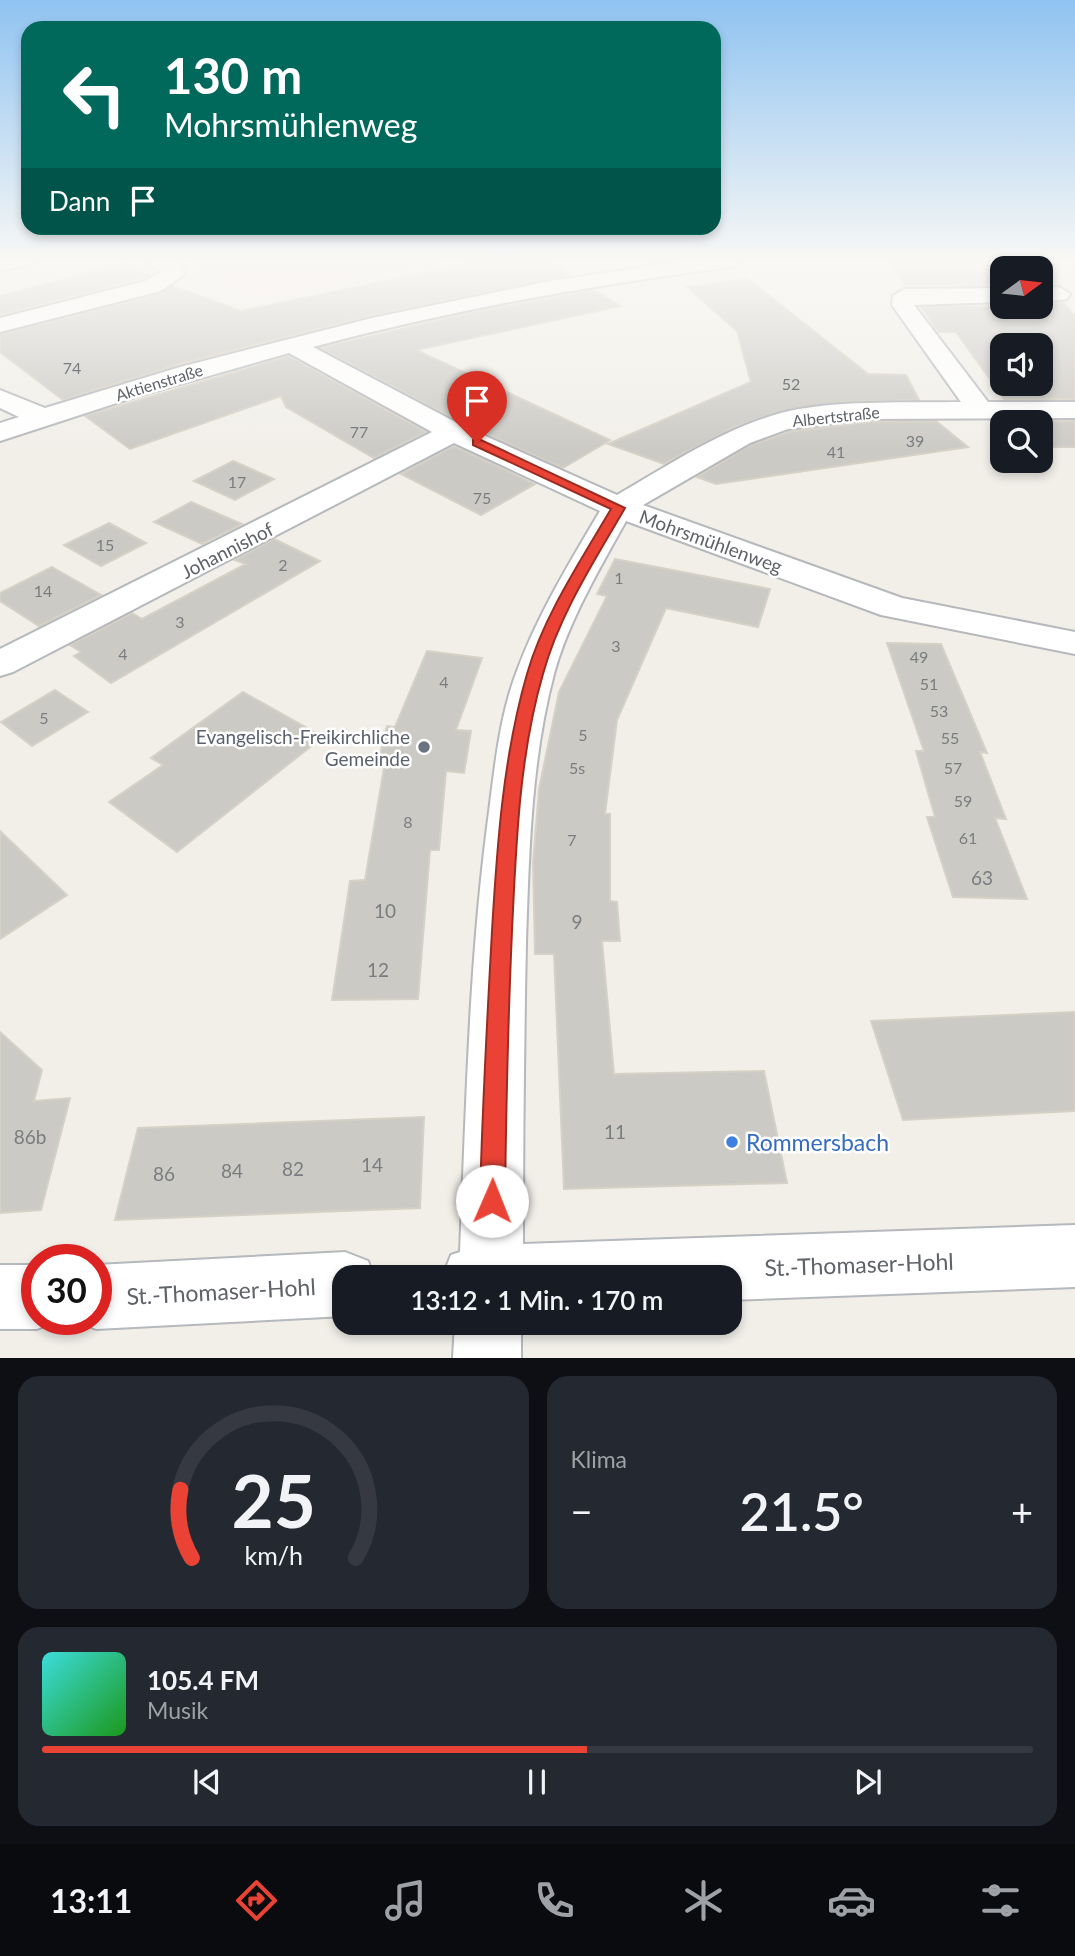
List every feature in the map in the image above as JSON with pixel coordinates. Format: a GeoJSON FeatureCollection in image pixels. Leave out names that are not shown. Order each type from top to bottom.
{"type":"FeatureCollection","features":[{"type":"Feature","properties":{"kind":"street","name":"Aktienstraße"},"geometry":{"type":"LineString","coordinates":[[0,433],[42,417],[292,345],[374,324]]}},
{"type":"Feature","properties":{"kind":"street"},"geometry":{"type":"LineString","coordinates":[[917,324],[979,410]]}},
{"type":"Feature","properties":{"kind":"street","name":"Mohrsmühlenweg"},"geometry":{"type":"LineString","coordinates":[[292,345],[453,432],[618,508],[894,607],[1075,643]]}},
{"type":"Feature","properties":{"kind":"street"},"geometry":{"type":"LineString","coordinates":[[0,398],[42,417]]}},
{"type":"Feature","properties":{"kind":"street","name":"Albertstraße"},"geometry":{"type":"LineString","coordinates":[[618,508],[740,437],[783,421],[870,411],[1075,410]]}},
{"type":"Feature","properties":{"kind":"street","name":"Johannishof"},"geometry":{"type":"LineString","coordinates":[[0,664],[453,432]]}},
{"type":"Feature","properties":{"kind":"street"},"geometry":{"type":"LineString","coordinates":[[491,1265],[505,870],[517,757],[535,672],[571,590],[618,508]]}},
{"type":"Feature","properties":{"kind":"street","name":"St.-Thomaser-Hohl"},"geometry":{"type":"LineString","coordinates":[[742,1268],[1075,1256]]}},
{"type":"Feature","properties":{"kind":"street","name":"St.-Thomaser-Hohl"},"geometry":{"type":"LineString","coordinates":[[112,1296],[332,1285]]}},
{"type":"Feature","properties":{"kind":"street"},"geometry":{"type":"LineString","coordinates":[[0,1297],[21,1297]]}},
{"type":"Feature","properties":{"kind":"street"},"geometry":{"type":"LineString","coordinates":[[487,1357],[488,1335]]}},
{"type":"Feature","properties":{"kind":"building"},"geometry":{"type":"Polygon","coordinates":[[[39,324],[334,324],[179,364],[63,400],[0,352],[0,334],[39,324]]]}},
{"type":"Feature","properties":{"kind":"building"},"geometry":{"type":"Polygon","coordinates":[[[421,324],[535,324],[416,350],[610,440],[563,468],[464,424],[320,348],[421,324]]]}},
{"type":"Feature","properties":{"kind":"building"},"geometry":{"type":"Polygon","coordinates":[[[729,324],[805,324],[868,374],[906,375],[919,400],[841,402],[773,413],[732,428],[664,464],[608,444],[751,382],[737,331],[729,324]]]}},
{"type":"Feature","properties":{"kind":"building"},"geometry":{"type":"Polygon","coordinates":[[[934,324],[1075,324],[1075,399],[1004,399],[1002,396],[1053,396],[1053,333],[990,333],[990,379],[956,332],[939,332],[934,324]]]}},
{"type":"Feature","properties":{"kind":"building"},"geometry":{"type":"Polygon","coordinates":[[[289,356],[426,432],[374,458],[286,407],[281,396],[130,449],[85,416],[289,356]]]}},
{"type":"Feature","properties":{"kind":"building"},"geometry":{"type":"Polygon","coordinates":[[[936,421],[968,447],[716,484],[697,477],[751,445],[789,432],[870,422],[936,421]]]}},
{"type":"Feature","properties":{"kind":"building"},"geometry":{"type":"Polygon","coordinates":[[[1053,421],[1075,421],[1075,447],[1053,447],[1053,421]]]}},
{"type":"Feature","properties":{"kind":"building"},"geometry":{"type":"Polygon","coordinates":[[[454,446],[535,484],[481,515],[401,474],[454,446]]]}},
{"type":"Feature","properties":{"kind":"building"},"geometry":{"type":"Polygon","coordinates":[[[233,461],[274,479],[235,500],[194,481],[233,461]]]}},
{"type":"Feature","properties":{"kind":"building"},"geometry":{"type":"Polygon","coordinates":[[[191,502],[242,524],[202,544],[154,522],[191,502]]]}},
{"type":"Feature","properties":{"kind":"building"},"geometry":{"type":"Polygon","coordinates":[[[109,523],[146,543],[101,566],[64,545],[109,523]]]}},
{"type":"Feature","properties":{"kind":"building"},"geometry":{"type":"Polygon","coordinates":[[[274,539],[320,561],[111,683],[74,656],[81,652],[70,645],[132,613],[142,619],[246,564],[235,560],[274,539]]]}},
{"type":"Feature","properties":{"kind":"building"},"geometry":{"type":"Polygon","coordinates":[[[615,559],[770,589],[758,627],[666,608],[617,720],[605,814],[610,814],[610,901],[617,902],[620,941],[602,941],[614,1074],[764,1071],[787,1183],[564,1189],[554,954],[535,954],[533,863],[539,789],[559,692],[607,596],[597,594],[615,559]]]}},
{"type":"Feature","properties":{"kind":"building"},"geometry":{"type":"Polygon","coordinates":[[[52,567],[101,595],[39,626],[0,601],[0,593],[52,567]]]}},
{"type":"Feature","properties":{"kind":"building"},"geometry":{"type":"Polygon","coordinates":[[[887,643],[941,644],[987,753],[980,752],[1006,819],[995,818],[1027,899],[953,897],[927,817],[935,817],[916,751],[924,751],[887,643]]]}},
{"type":"Feature","properties":{"kind":"building"},"geometry":{"type":"Polygon","coordinates":[[[427,651],[482,658],[456,730],[471,731],[464,773],[446,771],[439,850],[430,850],[418,999],[332,1000],[350,881],[365,880],[384,768],[377,767],[387,726],[395,727],[427,651]]]}},
{"type":"Feature","properties":{"kind":"building"},"geometry":{"type":"Polygon","coordinates":[[[55,690],[88,712],[32,746],[1,722],[55,690]]]}},
{"type":"Feature","properties":{"kind":"building"},"geometry":{"type":"Polygon","coordinates":[[[243,692],[323,737],[177,852],[109,802],[163,765],[151,758],[243,692]]]}},
{"type":"Feature","properties":{"kind":"building"},"geometry":{"type":"Polygon","coordinates":[[[0,831],[67,895],[0,939],[0,831]]]}},
{"type":"Feature","properties":{"kind":"building"},"geometry":{"type":"Polygon","coordinates":[[[1075,1012],[1075,1111],[903,1120],[871,1021],[1075,1012]]]}},
{"type":"Feature","properties":{"kind":"building"},"geometry":{"type":"Polygon","coordinates":[[[0,1032],[42,1070],[34,1101],[70,1098],[41,1210],[0,1213],[0,1032]]]}},
{"type":"Feature","properties":{"kind":"building"},"geometry":{"type":"Polygon","coordinates":[[[424,1117],[420,1208],[115,1220],[138,1128],[424,1117]]]}},
{"type":"Feature","properties":{"kind":"place","name":"Evangelisch-Freikirchliche Gemeinde"},"geometry":{"type":"Point","coordinates":[424,747]}},
{"type":"Feature","properties":{"kind":"place","name":"Rommersbach"},"geometry":{"type":"Point","coordinates":[732,1142]}},
{"type":"Feature","properties":{"kind":"route"},"geometry":{"type":"LineString","coordinates":[[477,443],[618,508],[571,590],[535,672],[517,757],[505,870],[492,1201]]}}]}
